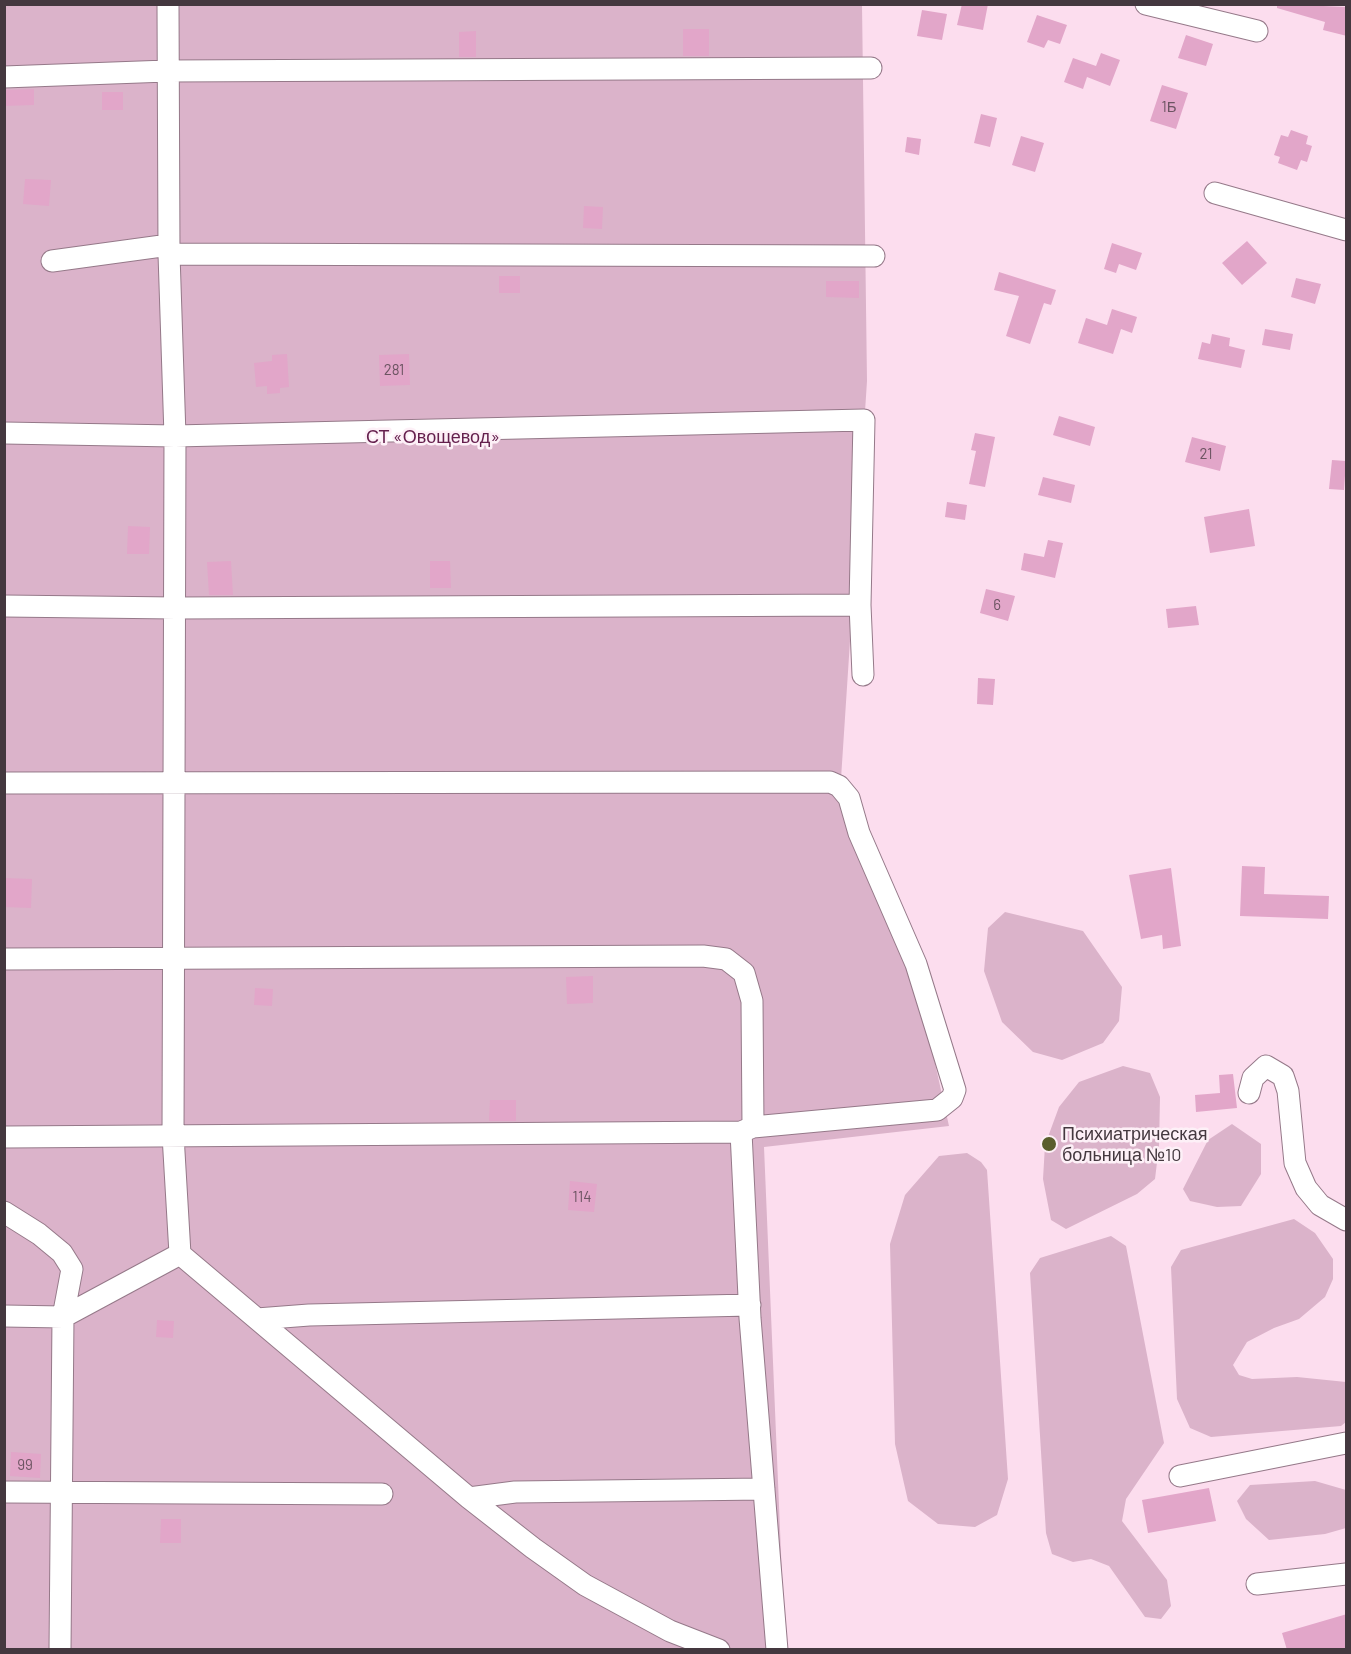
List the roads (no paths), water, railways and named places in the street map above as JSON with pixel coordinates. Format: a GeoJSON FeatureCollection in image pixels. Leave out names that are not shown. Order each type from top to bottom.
{"type":"FeatureCollection","features":[{"type":"Feature","properties":{"kind":"street"},"geometry":{"type":"LineString","coordinates":[[168,4],[169,249],[175,436],[176,608],[173,1135],[180,1254],[469,1498],[585,1585],[670,1630],[719,1650]]}},
{"type":"Feature","properties":{"kind":"street"},"geometry":{"type":"LineString","coordinates":[[1146,4],[1257,31]]}},
{"type":"Feature","properties":{"kind":"street"},"geometry":{"type":"LineString","coordinates":[[4,77],[167,71],[871,68]]}},
{"type":"Feature","properties":{"kind":"street"},"geometry":{"type":"LineString","coordinates":[[1215,193],[1347,230]]}},
{"type":"Feature","properties":{"kind":"street"},"geometry":{"type":"LineString","coordinates":[[52,261],[169,249],[874,256]]}},
{"type":"Feature","properties":{"kind":"street"},"geometry":{"type":"LineString","coordinates":[[4,433],[175,436],[864,420],[860,605],[862,675]]}},
{"type":"Feature","properties":{"kind":"street"},"geometry":{"type":"LineString","coordinates":[[4,606],[176,608],[860,605]]}},
{"type":"Feature","properties":{"kind":"street"},"geometry":{"type":"LineString","coordinates":[[4,783],[830,782],[839,786],[849,798],[859,833],[916,964],[955,1090],[952,1098],[937,1110],[747,1130],[6,1137]]}},
{"type":"Feature","properties":{"kind":"street"},"geometry":{"type":"LineString","coordinates":[[4,959],[703,956],[726,959],[744,973],[752,1001],[747,1130],[750,1305],[777,1650]]}},
{"type":"Feature","properties":{"kind":"street"},"geometry":{"type":"LineString","coordinates":[[1249,1093],[1253,1078],[1266,1066],[1283,1076],[1288,1091],[1295,1163],[1306,1188],[1320,1204],[1347,1220]]}},
{"type":"Feature","properties":{"kind":"street"},"geometry":{"type":"LineString","coordinates":[[4,1212],[39,1233],[62,1253],[72,1269],[63,1317],[64,1493],[60,1650]]}},
{"type":"Feature","properties":{"kind":"street"},"geometry":{"type":"LineString","coordinates":[[4,1316],[63,1317],[180,1254]]}},
{"type":"Feature","properties":{"kind":"street"},"geometry":{"type":"LineString","coordinates":[[257,1319],[309,1315],[750,1305]]}},
{"type":"Feature","properties":{"kind":"street"},"geometry":{"type":"LineString","coordinates":[[1180,1476],[1347,1443]]}},
{"type":"Feature","properties":{"kind":"street"},"geometry":{"type":"LineString","coordinates":[[469,1498],[516,1492],[764,1489]]}},
{"type":"Feature","properties":{"kind":"street"},"geometry":{"type":"LineString","coordinates":[[4,1492],[382,1494]]}},
{"type":"Feature","properties":{"kind":"street"},"geometry":{"type":"LineString","coordinates":[[1257,1584],[1347,1574]]}},
{"type":"Feature","properties":{"kind":"place","name":"Психиатрическая больница №10"},"geometry":{"type":"Point","coordinates":[1049,1144]}},
{"type":"Feature","properties":{"kind":"park label","name":"СТ «Овощевод»"},"geometry":{"type":"Point","coordinates":[433,437]}}]}
